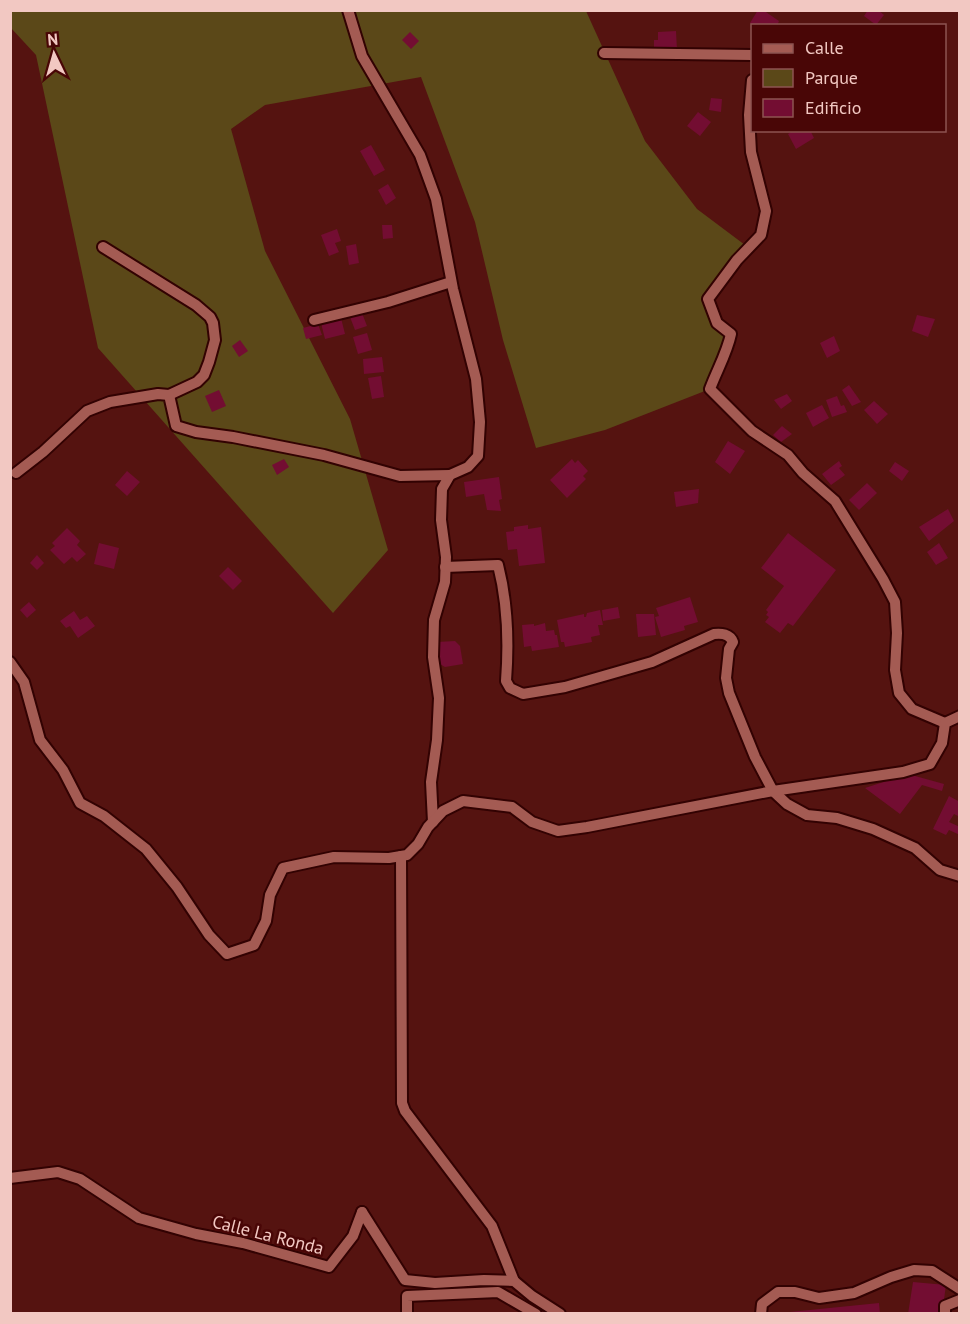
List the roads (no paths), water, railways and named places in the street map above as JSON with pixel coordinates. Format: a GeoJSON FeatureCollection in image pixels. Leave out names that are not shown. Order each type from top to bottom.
{"type":"FeatureCollection","features":[{"type":"Feature","properties":{"kind":"street"},"geometry":{"type":"LineString","coordinates":[[170,395],[174,424],[187,430],[324,455],[400,476],[450,475],[468,467],[478,456],[480,422],[476,379],[451,282],[436,199],[420,155],[362,56],[348,10]]}},
{"type":"Feature","properties":{"kind":"street"},"geometry":{"type":"LineString","coordinates":[[604,53],[751,55]]}},
{"type":"Feature","properties":{"kind":"street"},"geometry":{"type":"LineString","coordinates":[[751,98],[749,115],[751,152],[766,211],[761,235],[737,260],[708,299],[717,323],[731,334],[728,349],[710,388],[752,431],[788,455],[802,473],[835,501],[883,579],[894,602],[897,633],[895,669],[899,693],[912,709],[945,723],[960,716]]}},
{"type":"Feature","properties":{"kind":"street"},"geometry":{"type":"LineString","coordinates":[[16,473],[43,452],[87,411],[110,402],[158,394],[170,395],[197,382],[204,375],[215,340],[210,317],[196,305],[103,247]]}},
{"type":"Feature","properties":{"kind":"street"},"geometry":{"type":"LineString","coordinates":[[314,320],[388,302],[451,282]]}},
{"type":"Feature","properties":{"kind":"street"},"geometry":{"type":"LineString","coordinates":[[433,822],[431,782],[437,740],[439,698],[433,657],[434,620],[445,582],[446,557],[441,520],[442,489],[450,475]]}},
{"type":"Feature","properties":{"kind":"street"},"geometry":{"type":"LineString","coordinates":[[446,567],[498,565],[504,585],[507,615],[506,681],[510,688],[524,694],[565,687],[652,662],[714,634],[722,633],[732,639],[726,678],[729,693],[756,758],[773,791],[787,804],[807,815],[837,818],[873,829],[915,848],[940,870],[960,876]]}},
{"type":"Feature","properties":{"kind":"street"},"geometry":{"type":"LineString","coordinates":[[10,662],[24,682],[40,741],[63,770],[80,803],[104,816],[146,849],[177,887],[209,935],[227,954],[254,945],[266,921],[270,895],[283,867],[334,857],[389,858],[407,855],[443,811],[462,801],[512,807],[532,822],[558,831],[773,791],[903,772],[930,764],[942,743],[945,723]]}},
{"type":"Feature","properties":{"kind":"street"},"geometry":{"type":"LineString","coordinates":[[401,856],[402,1103],[405,1111],[492,1226],[514,1281],[532,1296],[560,1313]]}},
{"type":"Feature","properties":{"kind":"street","name":"Calle La Ronda"},"geometry":{"type":"LineString","coordinates":[[10,1178],[58,1172],[80,1179],[140,1218],[329,1267],[353,1236],[362,1212],[405,1280],[435,1283],[514,1281]]}},
{"type":"Feature","properties":{"kind":"street"},"geometry":{"type":"LineString","coordinates":[[761,1314],[762,1304],[778,1292],[795,1292],[819,1298],[842,1295],[854,1293],[914,1270],[932,1271],[960,1289]]}},
{"type":"Feature","properties":{"kind":"street"},"geometry":{"type":"LineString","coordinates":[[407,1314],[407,1296],[498,1292],[536,1314]]}},
{"type":"Feature","properties":{"kind":"street"},"geometry":{"type":"LineString","coordinates":[[945,1314],[945,1306],[960,1300]]}}]}
